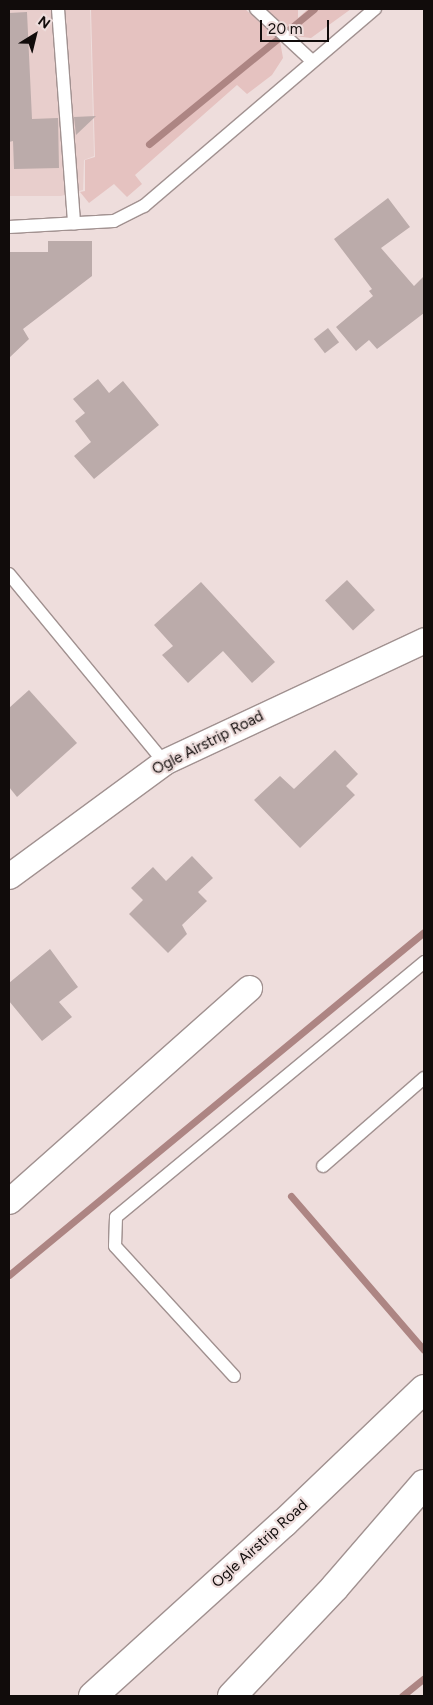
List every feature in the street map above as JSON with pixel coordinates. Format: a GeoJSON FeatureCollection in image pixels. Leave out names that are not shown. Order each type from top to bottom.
{"type":"FeatureCollection","features":[{"type":"Feature","properties":{"kind":"street","name":"Ogle Airstrip Road"},"geometry":{"type":"LineString","coordinates":[[9,876],[164,762],[424,640]]}},
{"type":"Feature","properties":{"kind":"street"},"geometry":{"type":"LineString","coordinates":[[9,1201],[249,988]]}},
{"type":"Feature","properties":{"kind":"street","name":"Ogle Airstrip Road"},"geometry":{"type":"LineString","coordinates":[[92,1696],[284,1523],[424,1389]]}},
{"type":"Feature","properties":{"kind":"street"},"geometry":{"type":"LineString","coordinates":[[232,1696],[335,1587],[424,1484]]}},
{"type":"Feature","properties":{"kind":"lane"},"geometry":{"type":"LineString","coordinates":[[58,9],[74,223]]}},
{"type":"Feature","properties":{"kind":"lane"},"geometry":{"type":"LineString","coordinates":[[256,9],[269,25],[311,60]]}},
{"type":"Feature","properties":{"kind":"lane"},"geometry":{"type":"LineString","coordinates":[[9,227],[114,221],[144,206],[311,60],[375,9]]}},
{"type":"Feature","properties":{"kind":"lane"},"geometry":{"type":"LineString","coordinates":[[9,574],[164,762]]}},
{"type":"Feature","properties":{"kind":"lane"},"geometry":{"type":"LineString","coordinates":[[234,1376],[115,1246],[116,1217],[424,962]]}},
{"type":"Feature","properties":{"kind":"lane"},"geometry":{"type":"LineString","coordinates":[[322,1166],[424,1078]]}},
{"type":"Feature","properties":{"kind":"shaded area"},"geometry":{"type":"Polygon","coordinates":[[[9,9],[90,9],[94,156],[84,160],[83,190],[61,196],[9,196],[9,9]]]}},
{"type":"Feature","properties":{"kind":"shaded area"},"geometry":{"type":"Polygon","coordinates":[[[91,9],[245,9],[280,41],[283,58],[272,75],[247,94],[237,85],[135,175],[142,184],[127,197],[114,184],[89,203],[80,192],[85,191],[85,160],[95,157],[91,9]]]}},
{"type":"Feature","properties":{"kind":"shaded area"},"geometry":{"type":"Polygon","coordinates":[[[264,9],[298,9],[298,18],[308,9],[351,9],[311,38],[294,36],[264,9]]]}},
{"type":"Feature","properties":{"kind":"building"},"geometry":{"type":"Polygon","coordinates":[[[27,12],[32,119],[58,118],[59,168],[14,169],[13,141],[9,142],[9,13],[27,12]]]}},
{"type":"Feature","properties":{"kind":"building"},"geometry":{"type":"Polygon","coordinates":[[[96,116],[76,135],[74,117],[96,116]]]}},
{"type":"Feature","properties":{"kind":"building"},"geometry":{"type":"Polygon","coordinates":[[[388,198],[410,227],[381,248],[414,286],[424,276],[424,313],[377,349],[369,340],[356,351],[336,327],[373,296],[369,291],[372,289],[334,239],[388,198]]]}},
{"type":"Feature","properties":{"kind":"building"},"geometry":{"type":"Polygon","coordinates":[[[48,241],[92,241],[92,276],[23,329],[29,339],[9,358],[9,252],[48,252],[48,241]]]}},
{"type":"Feature","properties":{"kind":"building"},"geometry":{"type":"Polygon","coordinates":[[[328,328],[339,342],[325,353],[314,339],[328,328]]]}},
{"type":"Feature","properties":{"kind":"building"},"geometry":{"type":"Polygon","coordinates":[[[98,379],[109,393],[123,381],[159,425],[94,479],[74,456],[91,442],[75,421],[85,413],[73,399],[98,379]]]}},
{"type":"Feature","properties":{"kind":"building"},"geometry":{"type":"Polygon","coordinates":[[[347,580],[375,610],[353,630],[325,600],[347,580]]]}},
{"type":"Feature","properties":{"kind":"building"},"geometry":{"type":"Polygon","coordinates":[[[201,582],[275,662],[252,683],[223,651],[188,683],[162,655],[173,646],[154,625],[201,582]]]}},
{"type":"Feature","properties":{"kind":"building"},"geometry":{"type":"Polygon","coordinates":[[[29,690],[77,743],[17,797],[9,787],[9,708],[29,690]]]}},
{"type":"Feature","properties":{"kind":"building"},"geometry":{"type":"Polygon","coordinates":[[[335,750],[358,774],[346,786],[355,795],[300,848],[254,800],[280,776],[294,789],[335,750]]]}},
{"type":"Feature","properties":{"kind":"building"},"geometry":{"type":"Polygon","coordinates":[[[192,856],[213,878],[198,892],[207,901],[182,925],[187,934],[168,953],[129,914],[143,900],[131,888],[153,867],[166,881],[192,856]]]}},
{"type":"Feature","properties":{"kind":"building"},"geometry":{"type":"Polygon","coordinates":[[[50,949],[78,987],[59,1002],[72,1017],[42,1041],[9,1001],[9,983],[50,949]]]}},
{"type":"Feature","properties":{"kind":"waterway"},"geometry":{"type":"LineString","coordinates":[[149,144],[314,9]]}},
{"type":"Feature","properties":{"kind":"waterway"},"geometry":{"type":"LineString","coordinates":[[9,1275],[424,932]]}},
{"type":"Feature","properties":{"kind":"waterway"},"geometry":{"type":"LineString","coordinates":[[291,1196],[424,1350]]}},
{"type":"Feature","properties":{"kind":"waterway"},"geometry":{"type":"LineString","coordinates":[[402,1696],[424,1678]]}}]}
